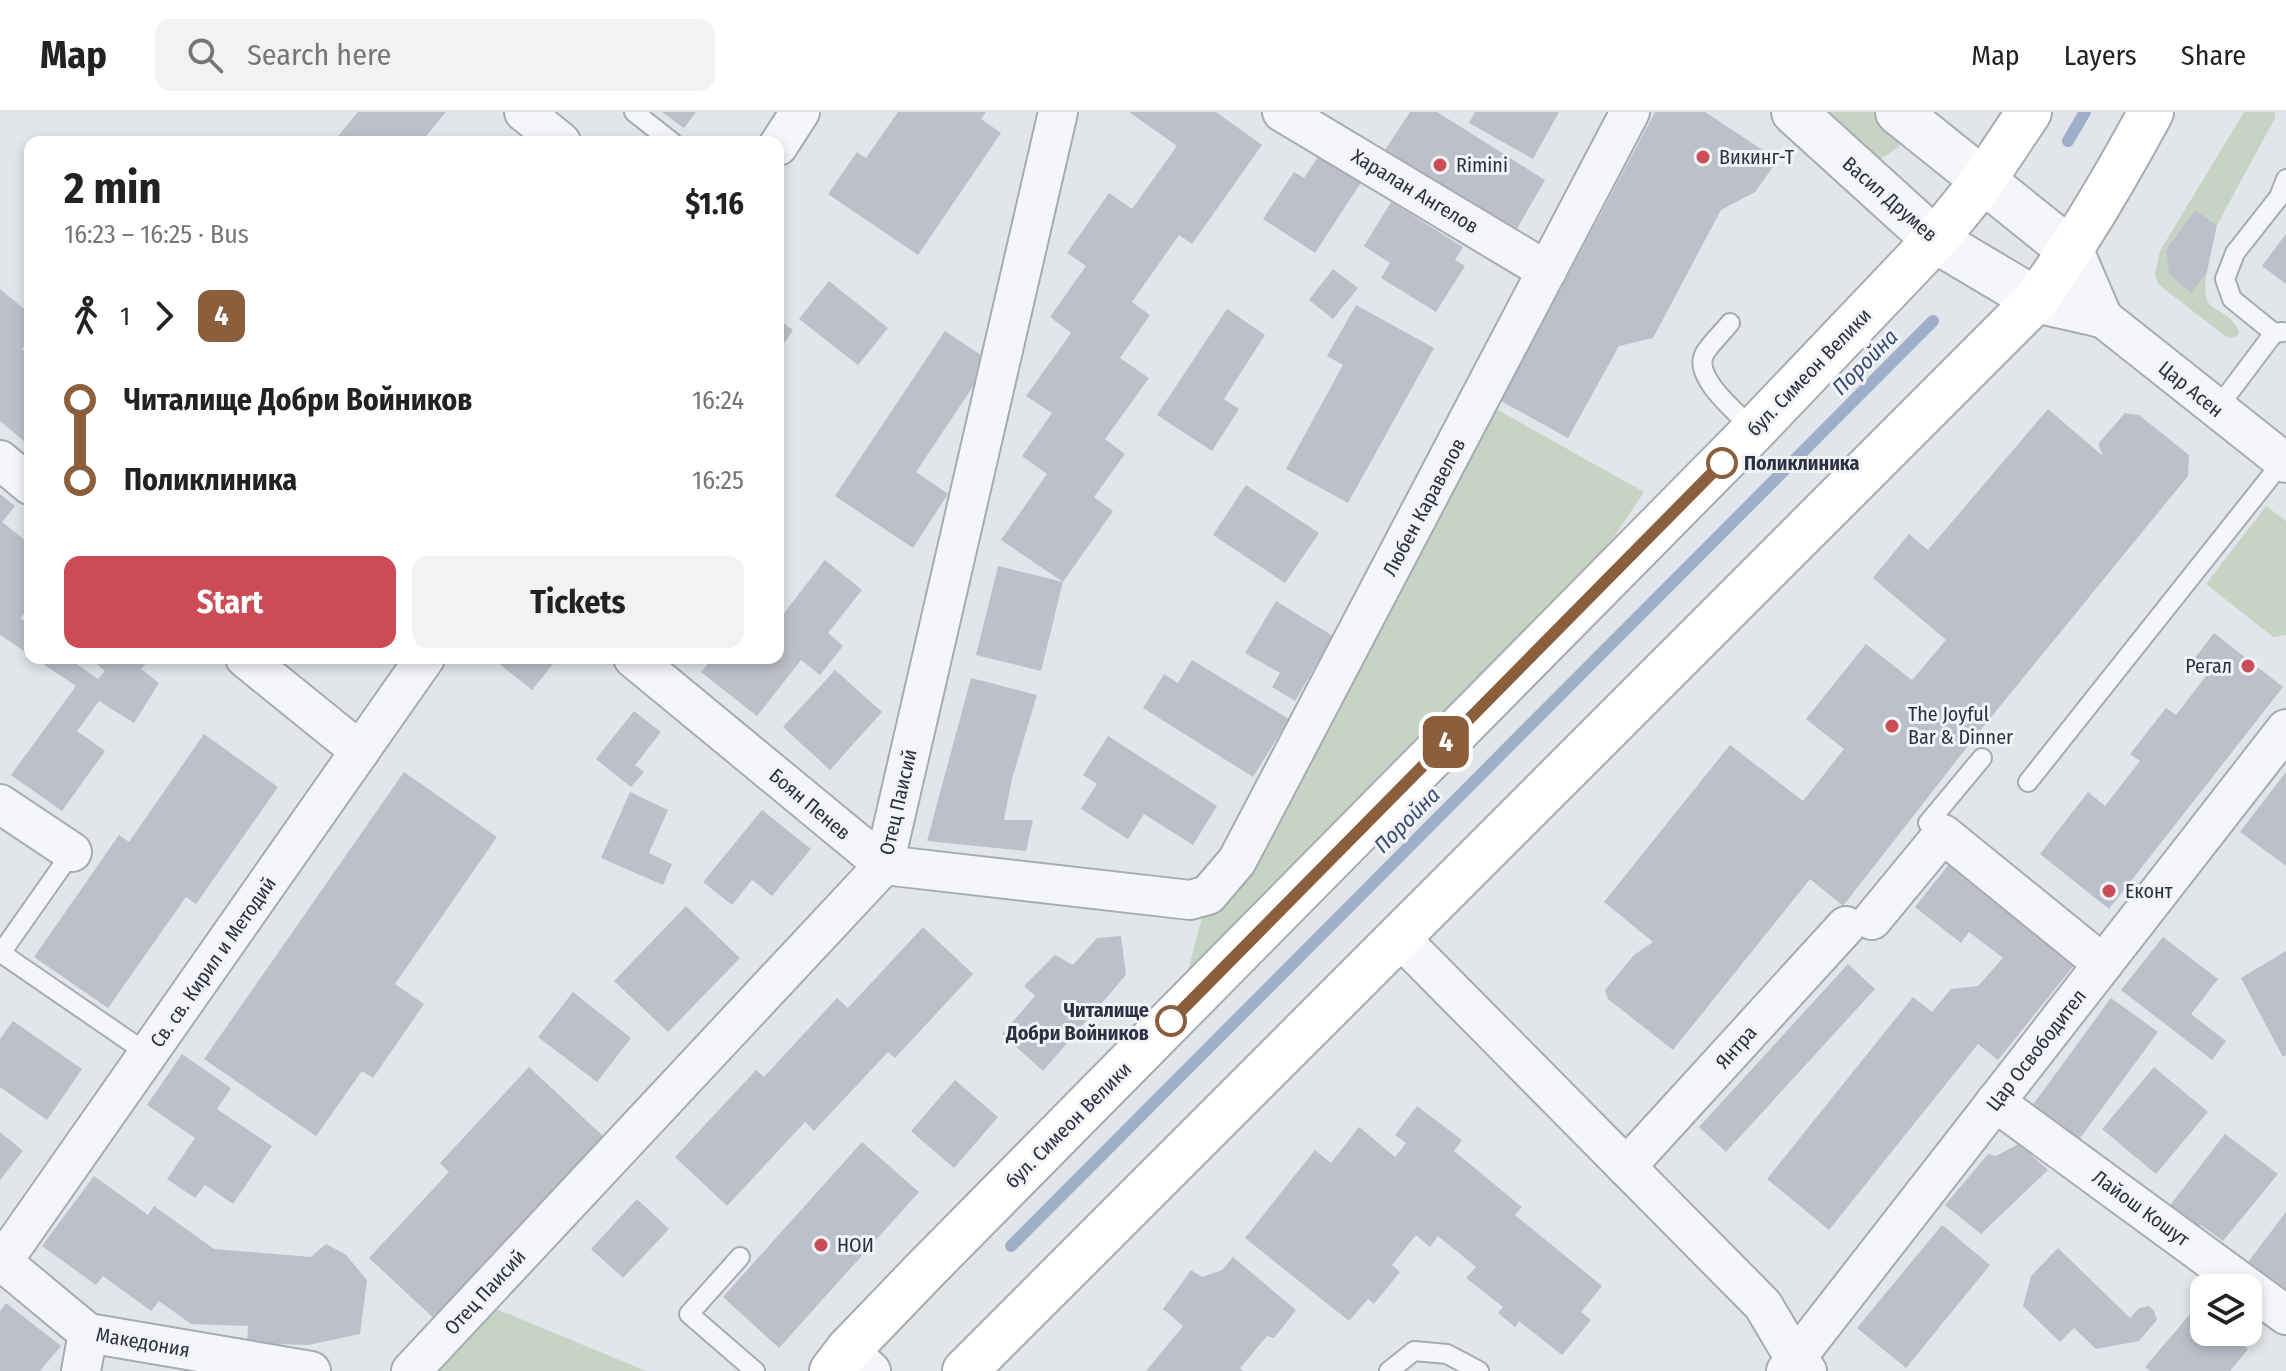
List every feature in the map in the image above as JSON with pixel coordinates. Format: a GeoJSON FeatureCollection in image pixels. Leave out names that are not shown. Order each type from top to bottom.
{"type":"FeatureCollection","features":[{"type":"Feature","properties":{"kind":"main road","name":"бул. Симеон Велики"},"geometry":{"type":"LineString","coordinates":[[850,1364],[1935,240],[1983,181],[2029,112]]}},
{"type":"Feature","properties":{"kind":"main road"},"geometry":{"type":"LineString","coordinates":[[965,1371],[2036,300],[2116,178],[2151,112]]}},
{"type":"Feature","properties":{"kind":"street"},"geometry":{"type":"LineString","coordinates":[[524,112],[554,136]]}},
{"type":"Feature","properties":{"kind":"street"},"geometry":{"type":"LineString","coordinates":[[784,137],[800,112]]}},
{"type":"Feature","properties":{"kind":"street","name":"Отец Паисий"},"geometry":{"type":"LineString","coordinates":[[411,1371],[884,865],[1058,112]]}},
{"type":"Feature","properties":{"kind":"street","name":"Харалан Ангелов"},"geometry":{"type":"LineString","coordinates":[[1282,112],[1547,271]]}},
{"type":"Feature","properties":{"kind":"street","name":"Любен Каравелов"},"geometry":{"type":"LineString","coordinates":[[884,865],[1190,900],[1208,895],[1237,861],[1630,112]]}},
{"type":"Feature","properties":{"kind":"street","name":"Васил Друмев"},"geometry":{"type":"LineString","coordinates":[[1794,112],[1935,240],[2036,300]]}},
{"type":"Feature","properties":{"kind":"street"},"geometry":{"type":"LineString","coordinates":[[1898,112],[2071,251]]}},
{"type":"Feature","properties":{"kind":"street","name":"Цар Асен"},"geometry":{"type":"LineString","coordinates":[[2071,251],[2098,314]]}},
{"type":"Feature","properties":{"kind":"street","name":"Цар Асен"},"geometry":{"type":"LineString","coordinates":[[2036,300],[2098,314],[2284,462]]}},
{"type":"Feature","properties":{"kind":"street"},"geometry":{"type":"LineString","coordinates":[[0,460],[24,480]]}},
{"type":"Feature","properties":{"kind":"street"},"geometry":{"type":"LineString","coordinates":[[252,664],[360,751]]}},
{"type":"Feature","properties":{"kind":"street","name":"Св. св. Кирил и Методий"},"geometry":{"type":"LineString","coordinates":[[1,1262],[421,664]]}},
{"type":"Feature","properties":{"kind":"street","name":"Боян Пенев"},"geometry":{"type":"LineString","coordinates":[[640,664],[884,865]]}},
{"type":"Feature","properties":{"kind":"street","name":"Цар Освободител"},"geometry":{"type":"LineString","coordinates":[[1796,1367],[1995,1102],[2286,729]]}},
{"type":"Feature","properties":{"kind":"street"},"geometry":{"type":"LineString","coordinates":[[0,804],[72,852]]}},
{"type":"Feature","properties":{"kind":"street"},"geometry":{"type":"LineString","coordinates":[[1943,834],[2103,964]]}},
{"type":"Feature","properties":{"kind":"street","name":"Янтра"},"geometry":{"type":"LineString","coordinates":[[1626,1167],[1943,834]]}},
{"type":"Feature","properties":{"kind":"street"},"geometry":{"type":"LineString","coordinates":[[1400,938],[1763,1305],[1796,1367]]}},
{"type":"Feature","properties":{"kind":"street","name":"Лайош Кошут"},"geometry":{"type":"LineString","coordinates":[[1995,1102],[2286,1315]]}},
{"type":"Feature","properties":{"kind":"street","name":"Македония"},"geometry":{"type":"LineString","coordinates":[[1,1262],[88,1333],[311,1371]]}},
{"type":"Feature","properties":{"kind":"street"},"geometry":{"type":"LineString","coordinates":[[81,1371],[88,1333]]}},
{"type":"Feature","properties":{"kind":"lane"},"geometry":{"type":"LineString","coordinates":[[634,112],[664,136]]}},
{"type":"Feature","properties":{"kind":"lane"},"geometry":{"type":"LineString","coordinates":[[2216,410],[2280,332],[2232,299],[2225,279],[2235,253],[2279,197],[2286,179]]}},
{"type":"Feature","properties":{"kind":"lane"},"geometry":{"type":"LineString","coordinates":[[1730,323],[1704,355],[1702,366],[1706,379],[1754,430]]}},
{"type":"Feature","properties":{"kind":"lane"},"geometry":{"type":"LineString","coordinates":[[2028,782],[2284,462]]}},
{"type":"Feature","properties":{"kind":"lane"},"geometry":{"type":"LineString","coordinates":[[1943,834],[1928,823],[1982,758]]}},
{"type":"Feature","properties":{"kind":"lane"},"geometry":{"type":"LineString","coordinates":[[72,852],[1,953],[148,1054]]}},
{"type":"Feature","properties":{"kind":"lane"},"geometry":{"type":"LineString","coordinates":[[740,1257],[689,1314],[755,1371]]}},
{"type":"Feature","properties":{"kind":"lane"},"geometry":{"type":"LineString","coordinates":[[1389,1371],[1414,1351],[1447,1354],[1479,1371]]}},
{"type":"Feature","properties":{"kind":"green space"},"geometry":{"type":"Polygon","coordinates":[[[1794,112],[1898,112],[1906,138],[1897,148],[1860,173],[1794,112]]]}},
{"type":"Feature","properties":{"kind":"green space"},"geometry":{"type":"Polygon","coordinates":[[[2244,112],[2275,112],[2275,118],[2217,225],[2195,210],[2166,250],[2169,274],[2191,292],[2207,272],[2206,297],[2239,331],[2232,338],[2225,336],[2158,284],[2155,274],[2160,251],[2244,112]]]}},
{"type":"Feature","properties":{"kind":"green space"},"geometry":{"type":"Polygon","coordinates":[[[1480,400],[1644,492],[1601,556],[1186,978],[1208,895],[1480,400]]]}},
{"type":"Feature","properties":{"kind":"green space"},"geometry":{"type":"Polygon","coordinates":[[[2266,506],[2286,521],[2286,635],[2273,637],[2206,584],[2266,506]]]}},
{"type":"Feature","properties":{"kind":"green space"},"geometry":{"type":"Polygon","coordinates":[[[477,1301],[646,1371],[411,1371],[477,1301]]]}},
{"type":"Feature","properties":{"kind":"building"},"geometry":{"type":"Polygon","coordinates":[[[358,112],[446,112],[426,136],[338,136],[358,112]]]}},
{"type":"Feature","properties":{"kind":"building"},"geometry":{"type":"Polygon","coordinates":[[[662,112],[696,112],[684,128],[662,112]]]}},
{"type":"Feature","properties":{"kind":"building"},"geometry":{"type":"Polygon","coordinates":[[[898,112],[986,112],[981,119],[1001,133],[918,255],[828,194],[857,152],[866,158],[898,112]]]}},
{"type":"Feature","properties":{"kind":"building"},"geometry":{"type":"Polygon","coordinates":[[[1129,112],[1216,112],[1262,145],[1192,244],[1179,235],[1132,302],[1150,315],[1120,358],[1149,378],[1105,439],[1125,454],[1094,497],[1113,511],[1063,582],[1001,540],[1047,474],[1022,456],[1052,413],[1026,396],[1071,333],[1050,317],[1086,266],[1067,253],[1109,193],[1132,209],[1177,146],[1129,112]]]}},
{"type":"Feature","properties":{"kind":"building"},"geometry":{"type":"Polygon","coordinates":[[[1410,112],[1437,112],[1545,180],[1511,239],[1383,153],[1410,112]]]}},
{"type":"Feature","properties":{"kind":"building"},"geometry":{"type":"Polygon","coordinates":[[[1475,112],[1559,112],[1533,159],[1469,123],[1475,112]]]}},
{"type":"Feature","properties":{"kind":"building"},"geometry":{"type":"Polygon","coordinates":[[[1655,112],[1705,112],[1778,160],[1755,192],[1721,210],[1653,338],[1619,346],[1568,438],[1501,401],[1655,112]]]}},
{"type":"Feature","properties":{"kind":"building"},"geometry":{"type":"Polygon","coordinates":[[[1320,154],[1362,181],[1315,253],[1263,219],[1294,172],[1304,178],[1320,154]]]}},
{"type":"Feature","properties":{"kind":"building"},"geometry":{"type":"Polygon","coordinates":[[[1391,202],[1463,247],[1455,260],[1465,266],[1436,312],[1381,278],[1390,263],[1364,246],[1391,202]]]}},
{"type":"Feature","properties":{"kind":"building"},"geometry":{"type":"Polygon","coordinates":[[[2195,210],[2217,225],[2207,272],[2191,293],[2169,274],[2166,250],[2195,210]]]}},
{"type":"Feature","properties":{"kind":"building"},"geometry":{"type":"Polygon","coordinates":[[[2286,234],[2286,284],[2262,266],[2286,234]]]}},
{"type":"Feature","properties":{"kind":"building"},"geometry":{"type":"Polygon","coordinates":[[[1333,269],[1358,288],[1333,319],[1309,300],[1333,269]]]}},
{"type":"Feature","properties":{"kind":"building"},"geometry":{"type":"Polygon","coordinates":[[[829,281],[888,328],[858,365],[799,319],[829,281]]]}},
{"type":"Feature","properties":{"kind":"building"},"geometry":{"type":"Polygon","coordinates":[[[0,289],[24,309],[24,441],[0,421],[0,289]]]}},
{"type":"Feature","properties":{"kind":"building"},"geometry":{"type":"Polygon","coordinates":[[[1356,305],[1434,348],[1348,503],[1286,469],[1343,365],[1327,356],[1356,305]]]}},
{"type":"Feature","properties":{"kind":"building"},"geometry":{"type":"Polygon","coordinates":[[[1227,309],[1265,335],[1224,399],[1239,409],[1212,451],[1157,415],[1227,309]]]}},
{"type":"Feature","properties":{"kind":"building"},"geometry":{"type":"Polygon","coordinates":[[[784,323],[793,330],[784,343],[784,323]]]}},
{"type":"Feature","properties":{"kind":"building"},"geometry":{"type":"Polygon","coordinates":[[[945,331],[990,361],[916,472],[948,494],[913,548],[835,496],[945,331]]]}},
{"type":"Feature","properties":{"kind":"building"},"geometry":{"type":"Polygon","coordinates":[[[2048,409],[2103,456],[2098,444],[2125,413],[2139,415],[2189,455],[2188,476],[1978,733],[1843,906],[1810,879],[1673,1050],[1608,999],[1605,990],[1634,955],[1653,942],[1604,902],[1730,745],[1803,801],[1844,749],[1806,719],[1866,644],[1912,680],[1946,640],[1873,578],[1909,534],[1928,550],[2048,409]]]}},
{"type":"Feature","properties":{"kind":"building"},"geometry":{"type":"Polygon","coordinates":[[[1246,485],[1319,533],[1285,583],[1213,535],[1246,485]]]}},
{"type":"Feature","properties":{"kind":"building"},"geometry":{"type":"Polygon","coordinates":[[[0,494],[15,506],[2,522],[24,539],[24,613],[20,619],[24,621],[24,651],[0,635],[0,494]]]}},
{"type":"Feature","properties":{"kind":"building"},"geometry":{"type":"Polygon","coordinates":[[[825,560],[862,590],[828,633],[843,646],[820,675],[801,660],[757,716],[701,672],[708,664],[784,664],[784,613],[825,560]]]}},
{"type":"Feature","properties":{"kind":"building"},"geometry":{"type":"Polygon","coordinates":[[[998,566],[1063,582],[1041,671],[976,655],[998,566]]]}},
{"type":"Feature","properties":{"kind":"building"},"geometry":{"type":"Polygon","coordinates":[[[1276,601],[1333,636],[1295,701],[1272,687],[1280,673],[1245,653],[1276,601]]]}},
{"type":"Feature","properties":{"kind":"building"},"geometry":{"type":"Polygon","coordinates":[[[2214,633],[2283,687],[2109,909],[2040,854],[2088,792],[2105,806],[2140,761],[2130,754],[2166,708],[2176,715],[2206,676],[2191,663],[2214,633]]]}},
{"type":"Feature","properties":{"kind":"building"},"geometry":{"type":"Polygon","coordinates":[[[1192,660],[1289,719],[1253,777],[1143,708],[1164,674],[1178,683],[1192,660]]]}},
{"type":"Feature","properties":{"kind":"building"},"geometry":{"type":"Polygon","coordinates":[[[43,664],[77,664],[98,679],[105,671],[97,664],[146,664],[141,669],[159,683],[134,723],[99,701],[77,731],[105,751],[62,811],[11,775],[76,686],[43,664]]]}},
{"type":"Feature","properties":{"kind":"building"},"geometry":{"type":"Polygon","coordinates":[[[500,664],[553,664],[532,690],[500,664]]]}},
{"type":"Feature","properties":{"kind":"building"},"geometry":{"type":"Polygon","coordinates":[[[835,670],[882,712],[830,770],[783,727],[835,670]]]}},
{"type":"Feature","properties":{"kind":"building"},"geometry":{"type":"Polygon","coordinates":[[[971,678],[1037,695],[1012,779],[1004,820],[1033,820],[1026,851],[927,841],[971,678]]]}},
{"type":"Feature","properties":{"kind":"building"},"geometry":{"type":"Polygon","coordinates":[[[634,711],[661,732],[635,765],[644,772],[631,787],[596,759],[634,711]]]}},
{"type":"Feature","properties":{"kind":"building"},"geometry":{"type":"Polygon","coordinates":[[[204,734],[278,787],[196,904],[186,897],[108,1008],[34,957],[119,835],[129,842],[204,734]]]}},
{"type":"Feature","properties":{"kind":"building"},"geometry":{"type":"Polygon","coordinates":[[[1108,736],[1217,806],[1193,845],[1144,814],[1128,839],[1081,809],[1097,784],[1083,775],[1108,736]]]}},
{"type":"Feature","properties":{"kind":"building"},"geometry":{"type":"Polygon","coordinates":[[[404,772],[497,837],[395,984],[424,1004],[373,1078],[362,1071],[316,1136],[204,1059],[404,772]]]}},
{"type":"Feature","properties":{"kind":"building"},"geometry":{"type":"Polygon","coordinates":[[[2286,772],[2286,866],[2240,832],[2286,772]]]}},
{"type":"Feature","properties":{"kind":"building"},"geometry":{"type":"Polygon","coordinates":[[[630,792],[668,810],[649,853],[672,864],[663,885],[601,858],[630,792]]]}},
{"type":"Feature","properties":{"kind":"building"},"geometry":{"type":"Polygon","coordinates":[[[762,810],[811,849],[772,896],[752,880],[732,905],[703,882],[762,810]]]}},
{"type":"Feature","properties":{"kind":"building"},"geometry":{"type":"Polygon","coordinates":[[[1950,863],[2075,964],[1998,1060],[1978,1044],[1829,1230],[1767,1179],[1913,997],[1932,1012],[1951,989],[1978,986],[2003,958],[1969,932],[1961,943],[1915,907],[1950,863]]]}},
{"type":"Feature","properties":{"kind":"building"},"geometry":{"type":"Polygon","coordinates":[[[686,906],[740,958],[668,1032],[614,981],[686,906]]]}},
{"type":"Feature","properties":{"kind":"building"},"geometry":{"type":"Polygon","coordinates":[[[923,927],[973,974],[895,1058],[888,1052],[814,1131],[805,1122],[727,1206],[675,1157],[756,1070],[764,1077],[837,998],[848,1008],[923,927]]]}},
{"type":"Feature","properties":{"kind":"building"},"geometry":{"type":"Polygon","coordinates":[[[1121,936],[1126,975],[1043,1071],[1002,1034],[1035,996],[1024,986],[1055,955],[1073,965],[1097,938],[1121,936]]]}},
{"type":"Feature","properties":{"kind":"building"},"geometry":{"type":"Polygon","coordinates":[[[2163,937],[2218,979],[2191,1014],[2226,1041],[2212,1060],[2121,990],[2163,937]]]}},
{"type":"Feature","properties":{"kind":"building"},"geometry":{"type":"Polygon","coordinates":[[[2286,951],[2286,1055],[2283,1057],[2241,978],[2286,951]]]}},
{"type":"Feature","properties":{"kind":"building"},"geometry":{"type":"Polygon","coordinates":[[[1848,964],[1875,989],[1726,1152],[1699,1127],[1848,964]]]}},
{"type":"Feature","properties":{"kind":"building"},"geometry":{"type":"Polygon","coordinates":[[[573,992],[631,1038],[597,1082],[538,1037],[573,992]]]}},
{"type":"Feature","properties":{"kind":"building"},"geometry":{"type":"Polygon","coordinates":[[[2111,998],[2158,1032],[2078,1141],[2032,1106],[2111,998]]]}},
{"type":"Feature","properties":{"kind":"building"},"geometry":{"type":"Polygon","coordinates":[[[13,1021],[82,1069],[47,1120],[0,1087],[0,1039],[13,1021]]]}},
{"type":"Feature","properties":{"kind":"building"},"geometry":{"type":"Polygon","coordinates":[[[182,1054],[231,1088],[217,1109],[272,1146],[233,1204],[205,1185],[195,1198],[167,1179],[195,1138],[147,1105],[182,1054]]]}},
{"type":"Feature","properties":{"kind":"building"},"geometry":{"type":"Polygon","coordinates":[[[529,1067],[603,1136],[528,1216],[536,1224],[441,1325],[369,1258],[449,1172],[440,1163],[529,1067]]]}},
{"type":"Feature","properties":{"kind":"building"},"geometry":{"type":"Polygon","coordinates":[[[2154,1067],[2208,1112],[2156,1174],[2102,1129],[2154,1067]]]}},
{"type":"Feature","properties":{"kind":"building"},"geometry":{"type":"Polygon","coordinates":[[[955,1080],[998,1117],[954,1168],[911,1131],[955,1080]]]}},
{"type":"Feature","properties":{"kind":"building"},"geometry":{"type":"Polygon","coordinates":[[[1417,1106],[1462,1140],[1454,1151],[1522,1207],[1515,1215],[1602,1286],[1581,1312],[1591,1320],[1562,1355],[1519,1321],[1515,1327],[1498,1313],[1503,1307],[1466,1278],[1476,1267],[1438,1236],[1430,1247],[1416,1235],[1392,1265],[1400,1272],[1374,1304],[1368,1299],[1349,1321],[1245,1238],[1315,1150],[1331,1163],[1359,1127],[1395,1157],[1406,1143],[1395,1135],[1417,1106]]]}},
{"type":"Feature","properties":{"kind":"building"},"geometry":{"type":"Polygon","coordinates":[[[0,1132],[23,1151],[0,1180],[0,1132]]]}},
{"type":"Feature","properties":{"kind":"building"},"geometry":{"type":"Polygon","coordinates":[[[2225,1134],[2278,1174],[2223,1241],[2201,1225],[2195,1230],[2168,1208],[2225,1134]]]}},
{"type":"Feature","properties":{"kind":"building","name":"НОИ"},"geometry":{"type":"Polygon","coordinates":[[[862,1142],[919,1192],[779,1348],[723,1297],[862,1142]]]}},
{"type":"Feature","properties":{"kind":"building"},"geometry":{"type":"Polygon","coordinates":[[[2019,1144],[2048,1170],[1981,1234],[1945,1205],[1988,1154],[1996,1156],[2019,1144]]]}},
{"type":"Feature","properties":{"kind":"building"},"geometry":{"type":"Polygon","coordinates":[[[94,1176],[148,1215],[154,1206],[214,1249],[311,1257],[326,1244],[345,1254],[367,1280],[360,1334],[308,1345],[247,1343],[248,1326],[191,1324],[159,1301],[151,1311],[103,1276],[96,1285],[42,1246],[94,1176]]]}},
{"type":"Feature","properties":{"kind":"building"},"geometry":{"type":"Polygon","coordinates":[[[637,1199],[669,1229],[623,1278],[591,1249],[637,1199]]]}},
{"type":"Feature","properties":{"kind":"building"},"geometry":{"type":"Polygon","coordinates":[[[2286,1212],[2286,1292],[2248,1262],[2286,1212]]]}},
{"type":"Feature","properties":{"kind":"building"},"geometry":{"type":"Polygon","coordinates":[[[1942,1225],[1990,1265],[1906,1368],[1857,1328],[1942,1225]]]}},
{"type":"Feature","properties":{"kind":"building"},"geometry":{"type":"Polygon","coordinates":[[[2058,1248],[2130,1318],[2139,1308],[2149,1306],[2154,1311],[2157,1320],[2139,1341],[2096,1349],[2074,1328],[2060,1342],[2023,1306],[2031,1276],[2058,1248]]]}},
{"type":"Feature","properties":{"kind":"building"},"geometry":{"type":"Polygon","coordinates":[[[1233,1257],[1296,1310],[1274,1338],[1267,1336],[1240,1368],[1243,1371],[1146,1371],[1183,1326],[1163,1309],[1191,1270],[1202,1277],[1222,1270],[1233,1257]]]}},
{"type":"Feature","properties":{"kind":"building"},"geometry":{"type":"Polygon","coordinates":[[[6,1303],[61,1346],[40,1371],[0,1371],[0,1311],[6,1303]]]}},
{"type":"Feature","properties":{"kind":"building"},"geometry":{"type":"Polygon","coordinates":[[[2190,1314],[2190,1346],[2244,1346],[2248,1349],[2230,1371],[2150,1371],[2145,1367],[2190,1314]]]}},
{"type":"Feature","properties":{"kind":"waterway","name":"Поройна"},"geometry":{"type":"LineString","coordinates":[[2068,141],[2085,112]]}},
{"type":"Feature","properties":{"kind":"waterway","name":"Поройна"},"geometry":{"type":"LineString","coordinates":[[1011,1246],[1933,321]]}},
{"type":"Feature","properties":{"kind":"bus line","name":"4"},"geometry":{"type":"LineString","coordinates":[[1171,1021],[1722,463]]}},
{"type":"Feature","properties":{"kind":"place","name":"Викинг-Т"},"geometry":{"type":"Point","coordinates":[1703,157]}},
{"type":"Feature","properties":{"kind":"place","name":"Rimini"},"geometry":{"type":"Point","coordinates":[1440,165]}},
{"type":"Feature","properties":{"kind":"place","name":"Поликлиника"},"geometry":{"type":"Point","coordinates":[1722,463]}},
{"type":"Feature","properties":{"kind":"place","name":"Регал"},"geometry":{"type":"Point","coordinates":[2248,666]}},
{"type":"Feature","properties":{"kind":"place","name":"The Joyful Bar & Dinner"},"geometry":{"type":"Point","coordinates":[1892,726]}},
{"type":"Feature","properties":{"kind":"place","name":"Еконт"},"geometry":{"type":"Point","coordinates":[2109,891]}},
{"type":"Feature","properties":{"kind":"place","name":"Читалище Добри Войников"},"geometry":{"type":"Point","coordinates":[1171,1021]}},
{"type":"Feature","properties":{"kind":"place","name":"НОИ"},"geometry":{"type":"Point","coordinates":[821,1245]}}]}
